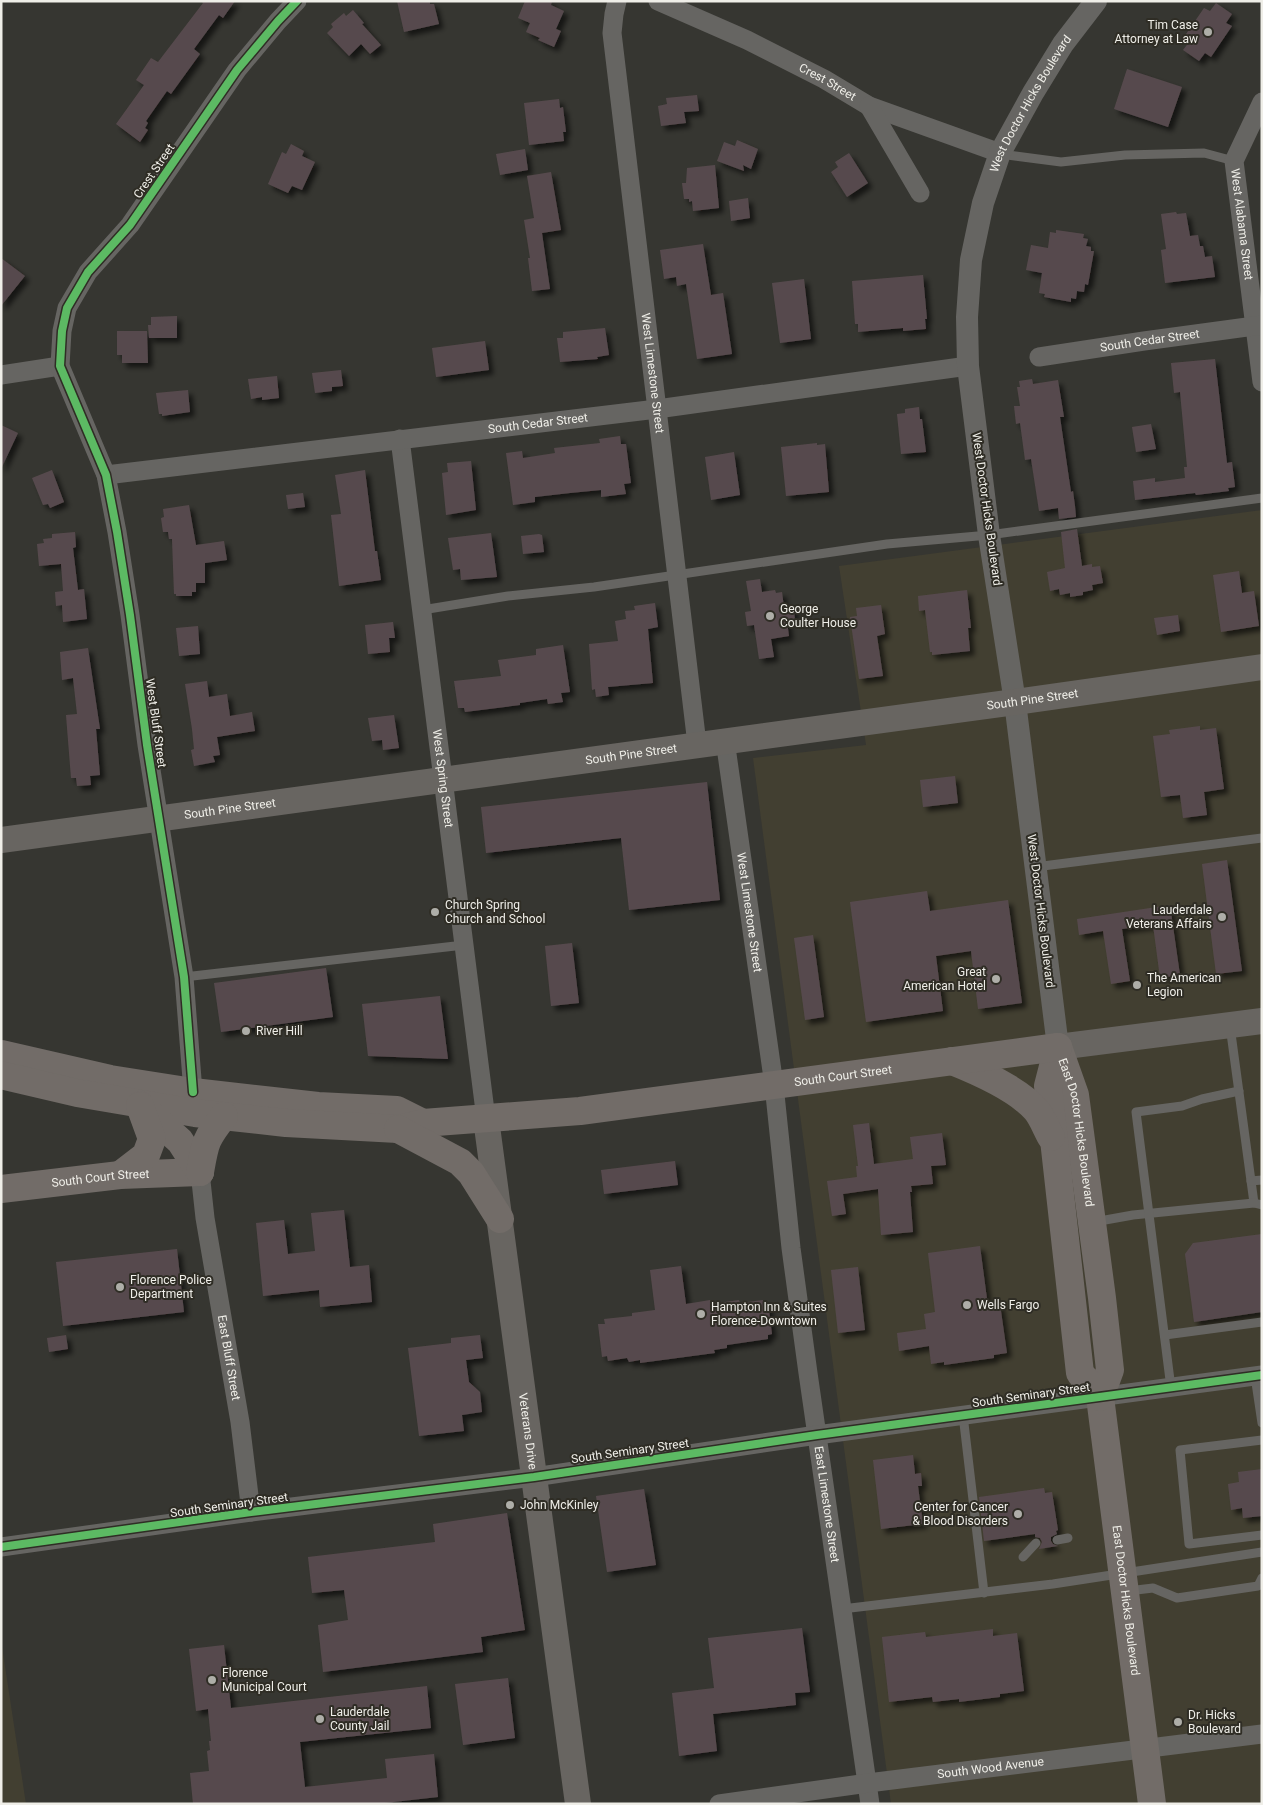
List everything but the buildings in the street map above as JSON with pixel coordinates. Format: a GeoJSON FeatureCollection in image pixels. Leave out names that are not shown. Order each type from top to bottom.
{"type":"FeatureCollection","features":[{"type":"Feature","properties":{"kind":"main road","name":"South Pine Street"},"geometry":{"type":"LineString","coordinates":[[1,840],[1262,667]]}},
{"type":"Feature","properties":{"kind":"main road","name":"South Court Street"},"geometry":{"type":"LineString","coordinates":[[1,1075],[77,1093],[140,1105],[224,1116],[328,1127],[410,1126],[580,1111],[1058,1047],[1262,1022]]}},
{"type":"Feature","properties":{"kind":"main road","name":"East Doctor Hicks Boulevard"},"geometry":{"type":"LineString","coordinates":[[1058,1047],[1048,1086],[1080,1373],[1100,1397]]}},
{"type":"Feature","properties":{"kind":"main road","name":"East Doctor Hicks Boulevard"},"geometry":{"type":"LineString","coordinates":[[1058,1047],[1075,1095],[1110,1370],[1100,1397],[1152,1804]]}},
{"type":"Feature","properties":{"kind":"main road"},"geometry":{"type":"LineString","coordinates":[[1,1054],[110,1079],[193,1092],[318,1106],[397,1110],[410,1126],[460,1162],[471,1173],[500,1219]]}},
{"type":"Feature","properties":{"kind":"main road"},"geometry":{"type":"LineString","coordinates":[[952,1061],[981,1073],[1024,1100],[1036,1110],[1054,1143]]}},
{"type":"Feature","properties":{"kind":"main road"},"geometry":{"type":"LineString","coordinates":[[140,1105],[180,1141],[200,1172]]}},
{"type":"Feature","properties":{"kind":"main road"},"geometry":{"type":"LineString","coordinates":[[120,1175],[146,1155],[152,1139],[140,1105]]}},
{"type":"Feature","properties":{"kind":"main road"},"geometry":{"type":"LineString","coordinates":[[200,1172],[204,1144],[224,1116]]}},
{"type":"Feature","properties":{"kind":"main road","name":"Veterans Drive"},"geometry":{"type":"LineString","coordinates":[[486,1119],[578,1804]]}},
{"type":"Feature","properties":{"kind":"main road","name":"South Court Street"},"geometry":{"type":"LineString","coordinates":[[1,1189],[120,1175],[200,1172]]}},
{"type":"Feature","properties":{"kind":"street","name":"Crest Street"},"geometry":{"type":"LineString","coordinates":[[60,366],[67,308],[88,272],[130,225],[145,205],[237,70],[297,1]]}},
{"type":"Feature","properties":{"kind":"street","name":"West Limestone Street"},"geometry":{"type":"LineString","coordinates":[[617,1],[612,33],[697,744]]}},
{"type":"Feature","properties":{"kind":"street","name":"Crest Street"},"geometry":{"type":"LineString","coordinates":[[658,1],[747,40],[824,79],[869,106],[1000,154]]}},
{"type":"Feature","properties":{"kind":"street","name":"West Doctor Hicks Boulevard"},"geometry":{"type":"LineString","coordinates":[[1058,1047],[1015,702],[989,535],[968,366],[967,317],[971,260],[984,203],[1000,154],[1033,93],[1063,44],[1096,1]]}},
{"type":"Feature","properties":{"kind":"street","name":"West Alabama Street"},"geometry":{"type":"LineString","coordinates":[[1262,102],[1234,161],[1258,326],[1262,382]]}},
{"type":"Feature","properties":{"kind":"street"},"geometry":{"type":"LineString","coordinates":[[869,106],[920,193]]}},
{"type":"Feature","properties":{"kind":"street","name":"South Cedar Street"},"geometry":{"type":"LineString","coordinates":[[1038,358],[1144,341],[1258,326]]}},
{"type":"Feature","properties":{"kind":"street"},"geometry":{"type":"LineString","coordinates":[[1,375],[60,366]]}},
{"type":"Feature","properties":{"kind":"street","name":"West Bluff Street"},"geometry":{"type":"LineString","coordinates":[[60,366],[106,475],[130,615],[147,745],[184,977],[193,1092]]}},
{"type":"Feature","properties":{"kind":"street","name":"South Cedar Street"},"geometry":{"type":"LineString","coordinates":[[106,475],[657,409],[968,366]]}},
{"type":"Feature","properties":{"kind":"street","name":"West Spring Street"},"geometry":{"type":"LineString","coordinates":[[400,440],[486,1119]]}},
{"type":"Feature","properties":{"kind":"street","name":"West Limestone Street"},"geometry":{"type":"LineString","coordinates":[[725,740],[774,1085]]}},
{"type":"Feature","properties":{"kind":"street","name":"East Limestone Street"},"geometry":{"type":"LineString","coordinates":[[774,1085],[791,1248],[870,1804]]}},
{"type":"Feature","properties":{"kind":"street","name":"East Bluff Street"},"geometry":{"type":"LineString","coordinates":[[200,1172],[205,1218],[240,1422],[250,1512]]}},
{"type":"Feature","properties":{"kind":"street","name":"South Seminary Street"},"geometry":{"type":"LineString","coordinates":[[1,1547],[1258,1376]]}},
{"type":"Feature","properties":{"kind":"street","name":"South Wood Avenue"},"geometry":{"type":"LineString","coordinates":[[719,1804],[868,1783],[1262,1734]]}},
{"type":"Feature","properties":{"kind":"lane"},"geometry":{"type":"LineString","coordinates":[[1000,154],[1061,162],[1125,155],[1204,153],[1234,161]]}},
{"type":"Feature","properties":{"kind":"lane"},"geometry":{"type":"LineString","coordinates":[[422,610],[508,596],[594,587],[887,544],[989,535],[1262,498]]}},
{"type":"Feature","properties":{"kind":"lane"},"geometry":{"type":"LineString","coordinates":[[1035,867],[1262,838]]}},
{"type":"Feature","properties":{"kind":"lane"},"geometry":{"type":"LineString","coordinates":[[184,977],[464,945]]}},
{"type":"Feature","properties":{"kind":"lane"},"geometry":{"type":"LineString","coordinates":[[1091,1222],[1149,1214],[1258,1204],[1251,1181],[1230,1026]]}},
{"type":"Feature","properties":{"kind":"lane"},"geometry":{"type":"LineString","coordinates":[[1171,1388],[1136,1112],[1182,1106],[1202,1099],[1239,1092]]}},
{"type":"Feature","properties":{"kind":"lane"},"geometry":{"type":"LineString","coordinates":[[1251,1181],[1262,1180]]}},
{"type":"Feature","properties":{"kind":"lane"},"geometry":{"type":"LineString","coordinates":[[1165,1335],[1262,1322]]}},
{"type":"Feature","properties":{"kind":"lane"},"geometry":{"type":"LineString","coordinates":[[1258,1376],[1262,1423]]}},
{"type":"Feature","properties":{"kind":"lane"},"geometry":{"type":"LineString","coordinates":[[963,1415],[984,1593]]}},
{"type":"Feature","properties":{"kind":"lane"},"geometry":{"type":"LineString","coordinates":[[1262,1440],[1180,1450],[1189,1544],[1262,1535]]}},
{"type":"Feature","properties":{"kind":"lane"},"geometry":{"type":"LineString","coordinates":[[1057,1540],[1068,1538]]}},
{"type":"Feature","properties":{"kind":"lane"},"geometry":{"type":"LineString","coordinates":[[1023,1557],[1036,1543]]}},
{"type":"Feature","properties":{"kind":"lane"},"geometry":{"type":"LineString","coordinates":[[842,1609],[984,1593],[1123,1582],[1262,1552]]}},
{"type":"Feature","properties":{"kind":"lane"},"geometry":{"type":"LineString","coordinates":[[1123,1582],[1153,1588],[1177,1598],[1258,1586],[1262,1578]]}},
{"type":"Feature","properties":{"kind":"shaded area"},"geometry":{"type":"Polygon","coordinates":[[[1262,510],[1262,1804],[891,1804],[753,758],[866,745],[839,566],[1262,510]]]}},
{"type":"Feature","properties":{"kind":"shaded area"},"geometry":{"type":"Polygon","coordinates":[[[1,1640],[26,1804],[1,1804],[1,1640]]]}},
{"type":"Feature","properties":{"kind":"cycle path"},"geometry":{"type":"LineString","coordinates":[[193,1092],[184,977],[147,745],[117,532],[106,475],[60,366],[62,331],[67,308],[88,272],[130,225],[237,70],[297,1]]}},
{"type":"Feature","properties":{"kind":"cycle path"},"geometry":{"type":"LineString","coordinates":[[1,1547],[251,1512],[534,1477],[817,1435],[1262,1375]]}},
{"type":"Feature","properties":{"kind":"place","name":"Tim Case Attorney at Law"},"geometry":{"type":"Point","coordinates":[1208,32]}},
{"type":"Feature","properties":{"kind":"place","name":"George Coulter House"},"geometry":{"type":"Point","coordinates":[770,616]}},
{"type":"Feature","properties":{"kind":"place","name":"Church Spring Church and School"},"geometry":{"type":"Point","coordinates":[435,912]}},
{"type":"Feature","properties":{"kind":"place","name":"Lauderdale Veterans Affairs"},"geometry":{"type":"Point","coordinates":[1222,917]}},
{"type":"Feature","properties":{"kind":"place","name":"Great American Hotel"},"geometry":{"type":"Point","coordinates":[996,979]}},
{"type":"Feature","properties":{"kind":"place","name":"The American Legion"},"geometry":{"type":"Point","coordinates":[1137,985]}},
{"type":"Feature","properties":{"kind":"place","name":"River Hill"},"geometry":{"type":"Point","coordinates":[246,1031]}},
{"type":"Feature","properties":{"kind":"place","name":"Florence Police Department"},"geometry":{"type":"Point","coordinates":[120,1287]}},
{"type":"Feature","properties":{"kind":"place","name":"Wells Fargo"},"geometry":{"type":"Point","coordinates":[967,1305]}},
{"type":"Feature","properties":{"kind":"place","name":"Hampton Inn & Suites Florence-Downtown"},"geometry":{"type":"Point","coordinates":[701,1314]}},
{"type":"Feature","properties":{"kind":"place","name":"John McKinley"},"geometry":{"type":"Point","coordinates":[510,1505]}},
{"type":"Feature","properties":{"kind":"place","name":"Center for Cancer & Blood Disorders"},"geometry":{"type":"Point","coordinates":[1018,1514]}},
{"type":"Feature","properties":{"kind":"place","name":"Florence Municipal Court"},"geometry":{"type":"Point","coordinates":[212,1680]}},
{"type":"Feature","properties":{"kind":"place","name":"Lauderdale County Jail"},"geometry":{"type":"Point","coordinates":[320,1719]}},
{"type":"Feature","properties":{"kind":"place","name":"Dr. Hicks Boulevard"},"geometry":{"type":"Point","coordinates":[1178,1722]}}]}
